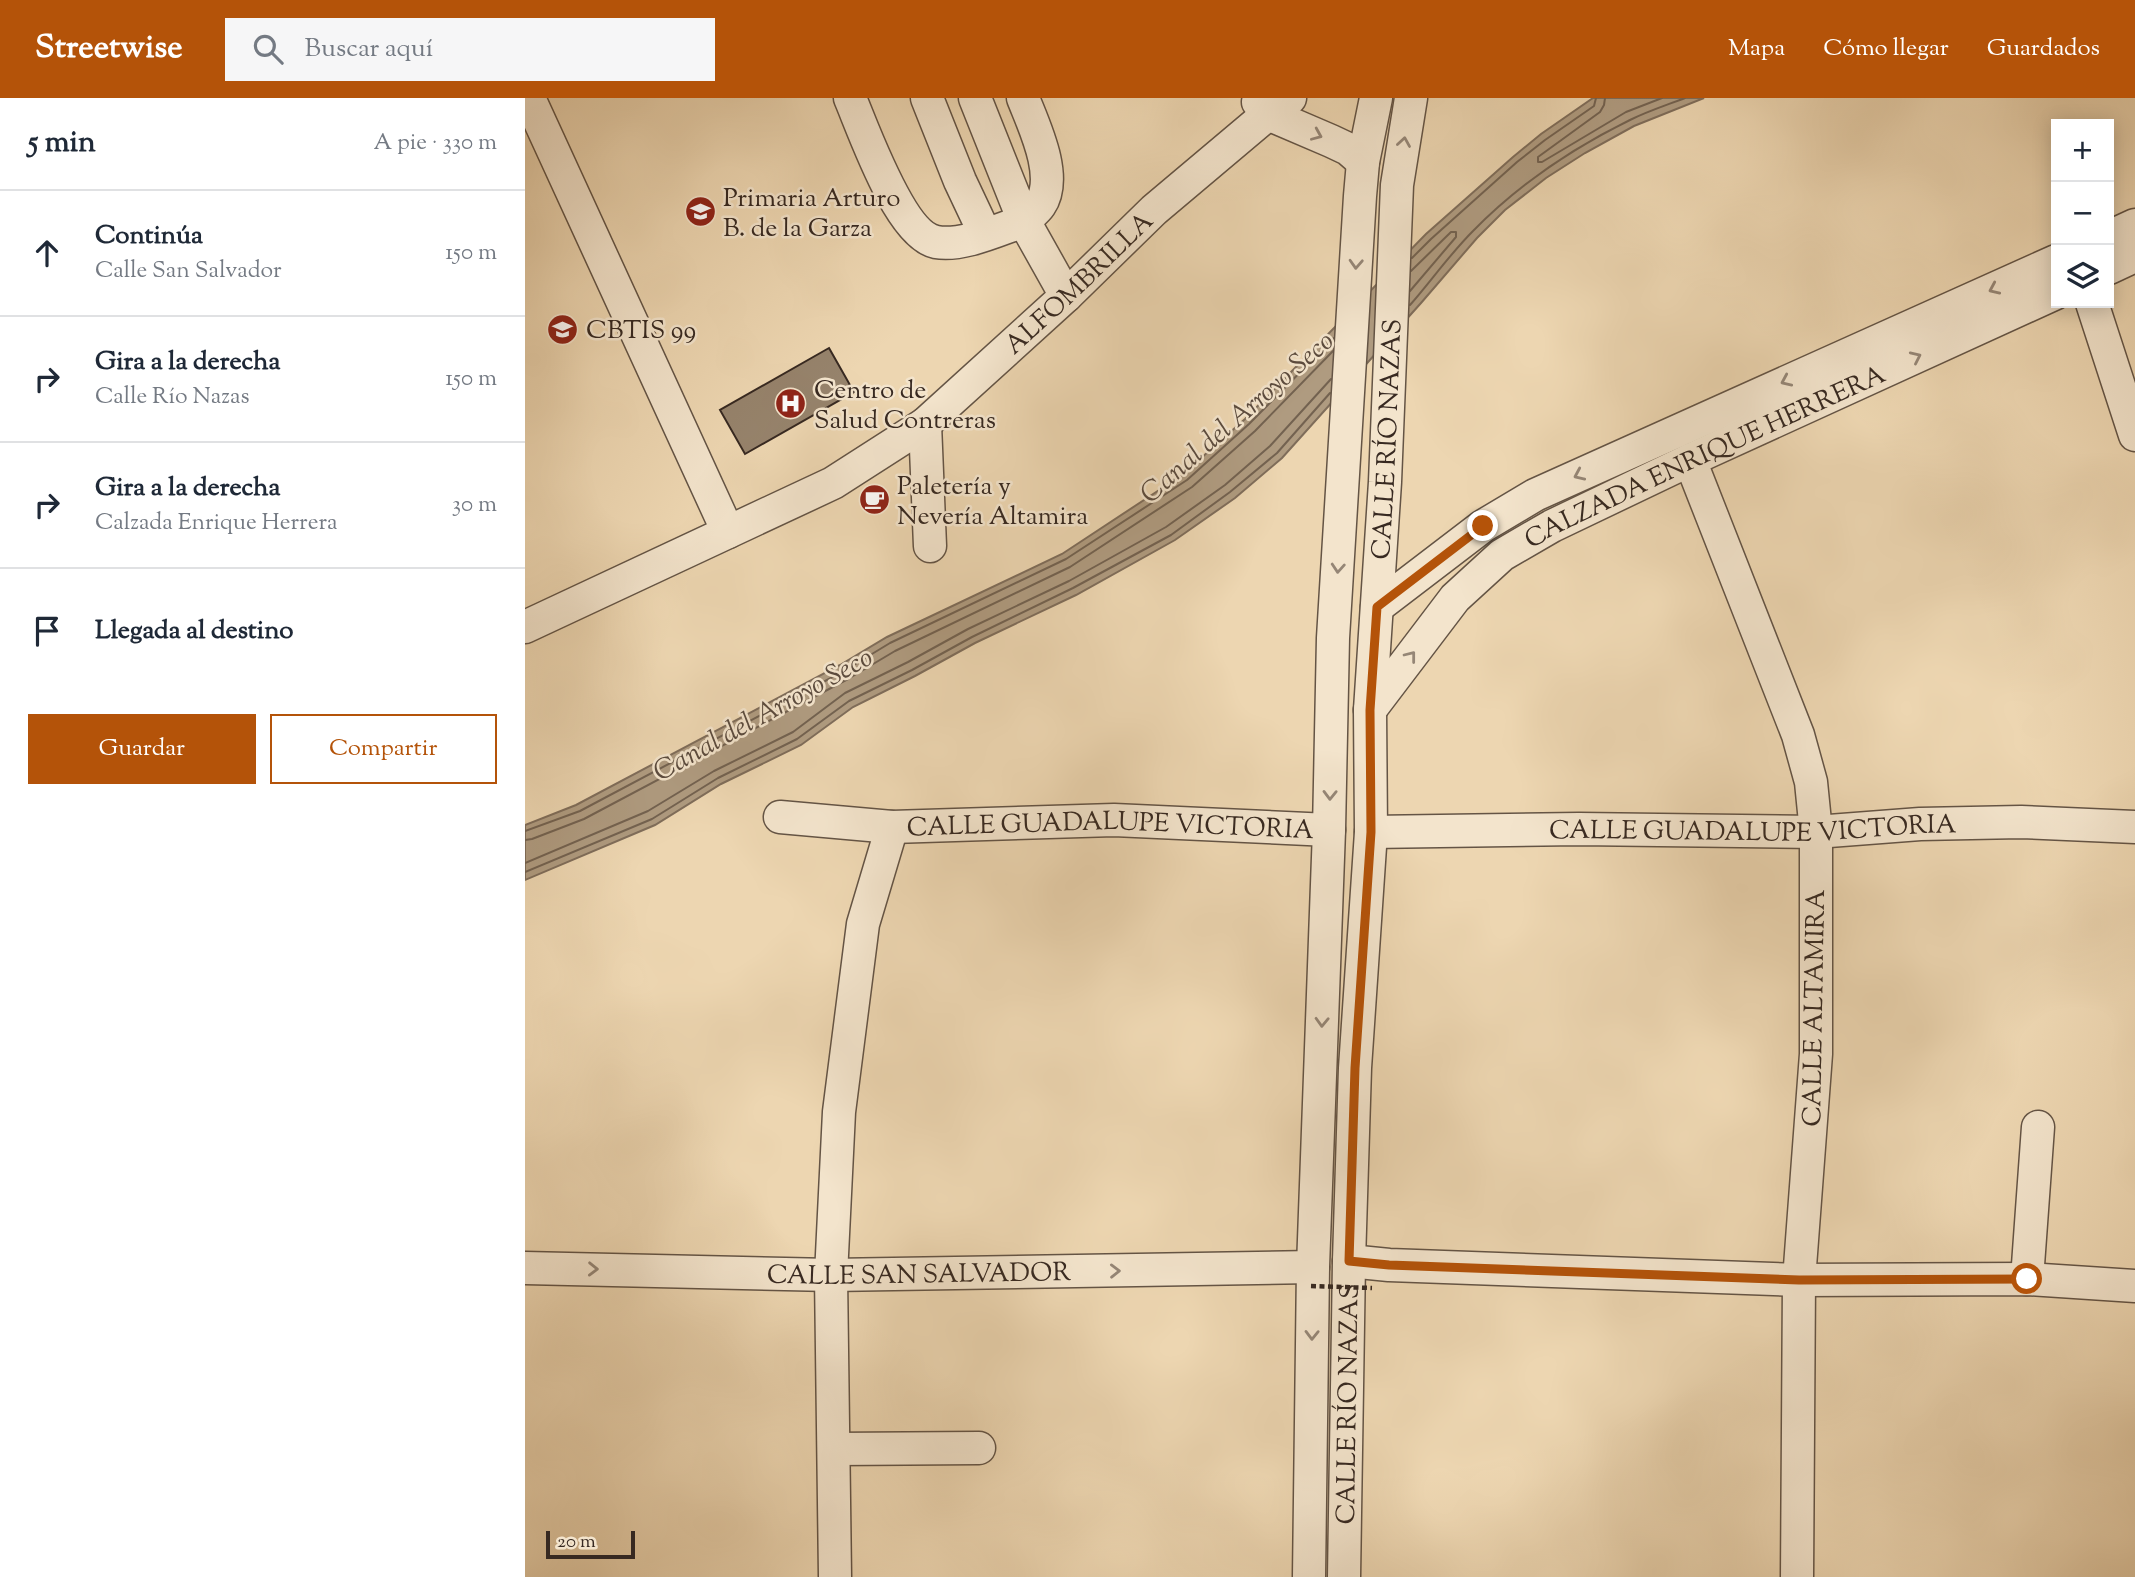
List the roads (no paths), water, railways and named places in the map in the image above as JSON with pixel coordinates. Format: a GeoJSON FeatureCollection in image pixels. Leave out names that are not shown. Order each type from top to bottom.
{"type":"FeatureCollection","features":[{"type":"Feature","properties":{"kind":"street"},"geometry":{"type":"LineString","coordinates":[[529,98],[728,532]]}},
{"type":"Feature","properties":{"kind":"street"},"geometry":{"type":"LineString","coordinates":[[850,98],[886,181],[907,220],[919,233],[933,242],[951,243],[1024,221],[1041,204],[1048,181],[1042,147],[1023,98]]}},
{"type":"Feature","properties":{"kind":"street"},"geometry":{"type":"LineString","coordinates":[[927,98],[960,181],[985,234]]}},
{"type":"Feature","properties":{"kind":"street"},"geometry":{"type":"LineString","coordinates":[[975,98],[1024,221],[1066,296]]}},
{"type":"Feature","properties":{"kind":"street","name":"CALLE RÍO NAZAS"},"geometry":{"type":"LineString","coordinates":[[1309,1577],[1312,1276],[1329,830],[1333,638],[1360,196],[1363,162],[1376,98]]}},
{"type":"Feature","properties":{"kind":"street","name":"CALLE RÍO NAZAS"},"geometry":{"type":"LineString","coordinates":[[1344,1577],[1355,1068],[1371,832],[1370,710],[1385,482],[1397,185],[1411,98]]}},
{"type":"Feature","properties":{"kind":"street"},"geometry":{"type":"LineString","coordinates":[[1271,103],[1348,149],[1363,162]]}},
{"type":"Feature","properties":{"kind":"street","name":"ALFOMBRILLA"},"geometry":{"type":"LineString","coordinates":[[525,626],[832,483],[925,425],[1271,103]]}},
{"type":"Feature","properties":{"kind":"street"},"geometry":{"type":"LineString","coordinates":[[2114,235],[2135,225]]}},
{"type":"Feature","properties":{"kind":"street"},"geometry":{"type":"LineString","coordinates":[[2114,266],[2135,256]]}},
{"type":"Feature","properties":{"kind":"street","name":"CALZADA ENRIQUE HERRERA"},"geometry":{"type":"LineString","coordinates":[[1377,607],[1483,526],[1535,495],[2051,263]]}},
{"type":"Feature","properties":{"kind":"street","name":"CALZADA ENRIQUE HERRERA"},"geometry":{"type":"LineString","coordinates":[[1370,710],[1455,598],[1502,555],[1552,526],[1690,460],[2051,295]]}},
{"type":"Feature","properties":{"kind":"street"},"geometry":{"type":"LineString","coordinates":[[2094,308],[2135,435]]}},
{"type":"Feature","properties":{"kind":"street"},"geometry":{"type":"LineString","coordinates":[[925,425],[930,546]]}},
{"type":"Feature","properties":{"kind":"street","name":"CALLE ALTAMIRA"},"geometry":{"type":"LineString","coordinates":[[1690,460],[1798,735],[1811,782],[1816,832],[1816,1054],[1799,1280],[1797,1577]]}},
{"type":"Feature","properties":{"kind":"street","name":"CALLE GUADALUPE VICTORIA"},"geometry":{"type":"LineString","coordinates":[[780,817],[892,827],[1114,820],[1329,830]]}},
{"type":"Feature","properties":{"kind":"street","name":"CALLE GUADALUPE VICTORIA"},"geometry":{"type":"LineString","coordinates":[[1371,832],[1579,829],[1816,832],[1920,824],[2021,822],[2135,827]]}},
{"type":"Feature","properties":{"kind":"street"},"geometry":{"type":"LineString","coordinates":[[835,1577],[831,1275],[839,1112],[863,924],[892,827]]}},
{"type":"Feature","properties":{"kind":"street"},"geometry":{"type":"LineString","coordinates":[[2027,1279],[2038,1127]]}},
{"type":"Feature","properties":{"kind":"street"},"geometry":{"type":"LineString","coordinates":[[1349,1261],[1389,1265],[1799,1280],[2027,1279],[2135,1286]]}},
{"type":"Feature","properties":{"kind":"street","name":"CALLE SAN SALVADOR"},"geometry":{"type":"LineString","coordinates":[[525,1268],[831,1275],[1312,1276]]}},
{"type":"Feature","properties":{"kind":"street"},"geometry":{"type":"LineString","coordinates":[[834,1449],[979,1448]]}},
{"type":"Feature","properties":{"kind":"water","name":"Canal del Arroyo Seco"},"geometry":{"type":"Polygon","coordinates":[[[1593,98],[1704,98],[1634,126],[1585,153],[1546,178],[1505,210],[1282,458],[1235,498],[1175,540],[1076,595],[975,643],[853,707],[801,745],[721,784],[655,825],[525,880],[525,825],[576,805],[840,665],[887,637],[1062,554],[1182,475],[1245,419],[1426,234],[1541,134],[1593,98]]]}},
{"type":"Feature","properties":{"kind":"place","name":"Primaria Arturo B. de la Garza"},"geometry":{"type":"Point","coordinates":[700,212]}},
{"type":"Feature","properties":{"kind":"place","name":"CBTIS 99"},"geometry":{"type":"Point","coordinates":[563,329]}},
{"type":"Feature","properties":{"kind":"place","name":"Centro de Salud Contreras"},"geometry":{"type":"Point","coordinates":[791,404]}},
{"type":"Feature","properties":{"kind":"place","name":"Paletería y Nevería Altamira"},"geometry":{"type":"Point","coordinates":[874,500]}}]}
